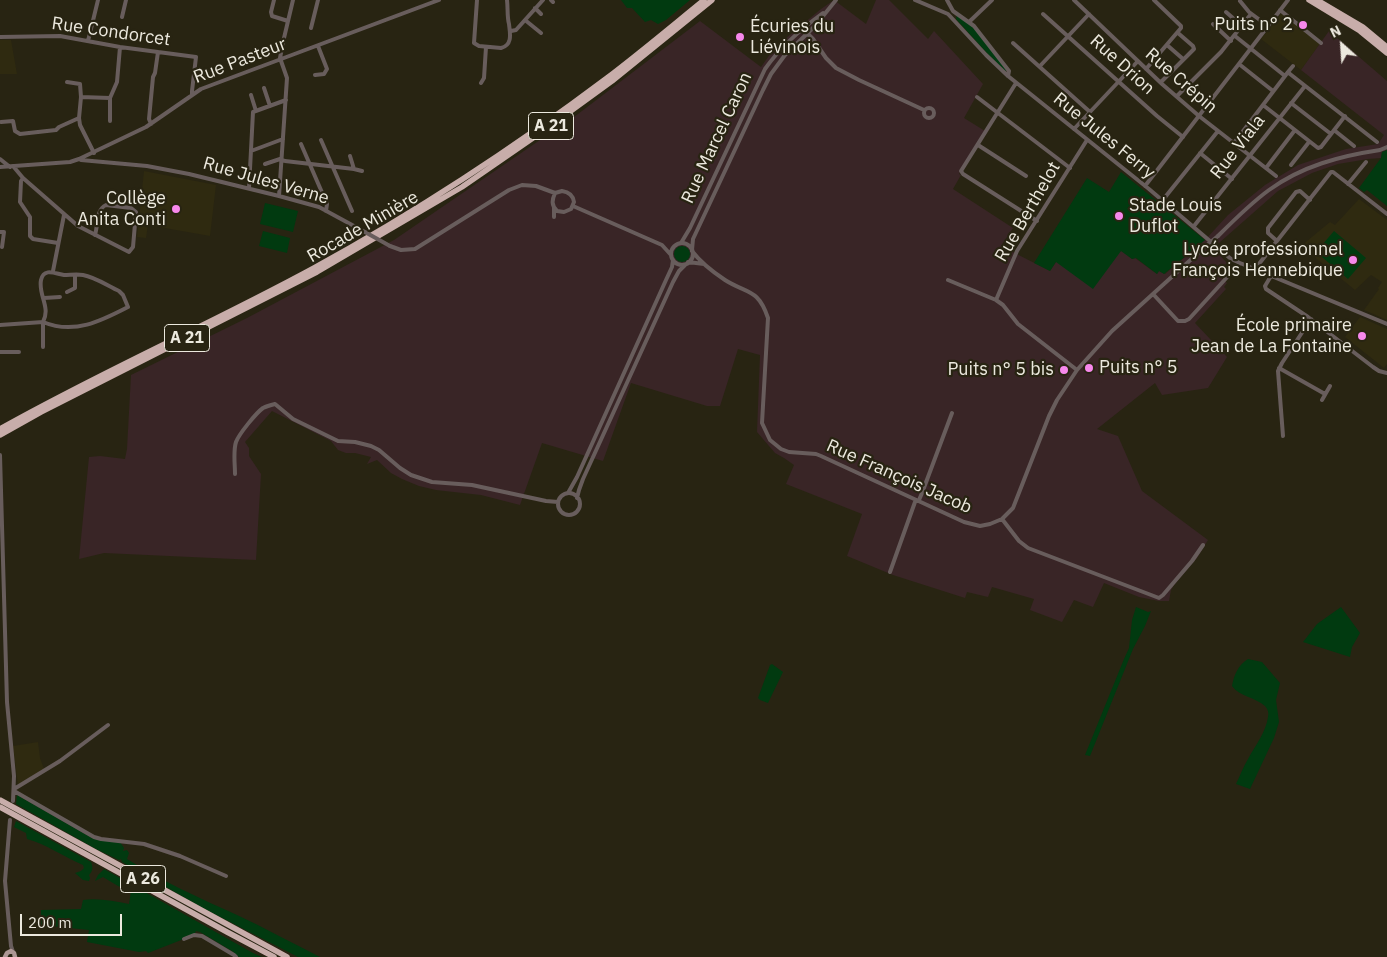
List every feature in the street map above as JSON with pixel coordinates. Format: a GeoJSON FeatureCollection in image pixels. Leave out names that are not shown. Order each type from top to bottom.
{"type":"FeatureCollection","features":[{"type":"Feature","properties":{"kind":"highway","name":"Rocade Minière"},"geometry":{"type":"LineString","coordinates":[[0,429],[315,267],[410,212],[504,152],[560,113],[704,0]]}},
{"type":"Feature","properties":{"kind":"highway","name":"Rocade Minière"},"geometry":{"type":"LineString","coordinates":[[0,436],[41,412],[317,272],[462,187],[605,86],[712,0]]}},
{"type":"Feature","properties":{"kind":"highway"},"geometry":{"type":"LineString","coordinates":[[1308,0],[1360,31],[1387,53]]}},
{"type":"Feature","properties":{"kind":"highway"},"geometry":{"type":"LineString","coordinates":[[1317,0],[1363,27],[1387,47]]}},
{"type":"Feature","properties":{"kind":"highway","name":"A 26"},"geometry":{"type":"LineString","coordinates":[[0,800],[287,957]]}},
{"type":"Feature","properties":{"kind":"highway","name":"A 26"},"geometry":{"type":"LineString","coordinates":[[0,807],[274,957]]}},
{"type":"Feature","properties":{"kind":"main road"},"geometry":{"type":"LineString","coordinates":[[0,956],[6,955],[11,951],[14,955]]}},
{"type":"Feature","properties":{"kind":"street"},"geometry":{"type":"LineString","coordinates":[[88,41],[98,0]]}},
{"type":"Feature","properties":{"kind":"street"},"geometry":{"type":"LineString","coordinates":[[122,18],[126,0]]}},
{"type":"Feature","properties":{"kind":"street"},"geometry":{"type":"LineString","coordinates":[[274,0],[272,16],[288,22]]}},
{"type":"Feature","properties":{"kind":"street"},"geometry":{"type":"LineString","coordinates":[[279,196],[287,75],[281,60],[282,46],[293,0]]}},
{"type":"Feature","properties":{"kind":"street"},"geometry":{"type":"LineString","coordinates":[[310,28],[318,0]]}},
{"type":"Feature","properties":{"kind":"street","name":"Rue Pasteur"},"geometry":{"type":"LineString","coordinates":[[0,167],[79,160],[151,124],[201,89],[439,0]]}},
{"type":"Feature","properties":{"kind":"street"},"geometry":{"type":"LineString","coordinates":[[477,0],[474,43],[479,46],[504,48],[509,44],[511,31],[509,26],[508,0]]}},
{"type":"Feature","properties":{"kind":"street"},"geometry":{"type":"LineString","coordinates":[[511,31],[516,30],[543,0]]}},
{"type":"Feature","properties":{"kind":"street","name":"Rue Marcel Caron"},"geometry":{"type":"LineString","coordinates":[[681,243],[690,228],[765,69],[780,50],[836,0]]}},
{"type":"Feature","properties":{"kind":"street"},"geometry":{"type":"LineString","coordinates":[[915,0],[951,17],[953,11]]}},
{"type":"Feature","properties":{"kind":"street"},"geometry":{"type":"LineString","coordinates":[[946,0],[953,11],[974,26],[1009,71],[1008,76]]}},
{"type":"Feature","properties":{"kind":"street"},"geometry":{"type":"LineString","coordinates":[[969,22],[992,0]]}},
{"type":"Feature","properties":{"kind":"street","name":"Rue Crépin"},"geometry":{"type":"LineString","coordinates":[[1074,0],[1146,69],[1199,116],[1276,176]]}},
{"type":"Feature","properties":{"kind":"street"},"geometry":{"type":"LineString","coordinates":[[1146,69],[1181,28],[1154,0]]}},
{"type":"Feature","properties":{"kind":"street"},"geometry":{"type":"LineString","coordinates":[[1145,186],[1288,0]]}},
{"type":"Feature","properties":{"kind":"street"},"geometry":{"type":"LineString","coordinates":[[1240,2],[1251,14],[1268,26]]}},
{"type":"Feature","properties":{"kind":"street"},"geometry":{"type":"LineString","coordinates":[[535,8],[541,14]]}},
{"type":"Feature","properties":{"kind":"street","name":"Rue Marcel Caron"},"geometry":{"type":"LineString","coordinates":[[692,250],[692,240],[771,74],[785,55],[827,10]]}},
{"type":"Feature","properties":{"kind":"street"},"geometry":{"type":"LineString","coordinates":[[1280,10],[1321,43]]}},
{"type":"Feature","properties":{"kind":"street"},"geometry":{"type":"LineString","coordinates":[[1226,12],[1242,26]]}},
{"type":"Feature","properties":{"kind":"street","name":"Rue Drion"},"geometry":{"type":"LineString","coordinates":[[1043,14],[1183,136]]}},
{"type":"Feature","properties":{"kind":"street"},"geometry":{"type":"LineString","coordinates":[[1040,66],[1090,14]]}},
{"type":"Feature","properties":{"kind":"street"},"geometry":{"type":"LineString","coordinates":[[1177,96],[1222,52],[1251,14]]}},
{"type":"Feature","properties":{"kind":"street","name":"Rue Jules Ferry"},"geometry":{"type":"LineString","coordinates":[[951,17],[986,55],[1016,83],[1145,186],[1228,256],[1240,263],[1387,324]]}},
{"type":"Feature","properties":{"kind":"street"},"geometry":{"type":"LineString","coordinates":[[525,20],[541,33]]}},
{"type":"Feature","properties":{"kind":"street"},"geometry":{"type":"LineString","coordinates":[[1213,24],[1231,41]]}},
{"type":"Feature","properties":{"kind":"street"},"geometry":{"type":"LineString","coordinates":[[803,28],[836,68],[924,110]]}},
{"type":"Feature","properties":{"kind":"street"},"geometry":{"type":"LineString","coordinates":[[1161,82],[1194,49],[1178,33]]}},
{"type":"Feature","properties":{"kind":"street","name":"Rue Condorcet"},"geometry":{"type":"LineString","coordinates":[[0,38],[60,36],[120,47],[196,57],[192,95]]}},
{"type":"Feature","properties":{"kind":"street"},"geometry":{"type":"LineString","coordinates":[[1234,36],[1305,86],[1377,142]]}},
{"type":"Feature","properties":{"kind":"street"},"geometry":{"type":"LineString","coordinates":[[1012,43],[1090,112]]}},
{"type":"Feature","properties":{"kind":"street"},"geometry":{"type":"LineString","coordinates":[[1167,45],[1183,59]]}},
{"type":"Feature","properties":{"kind":"street"},"geometry":{"type":"LineString","coordinates":[[315,75],[324,74],[327,69],[318,46]]}},
{"type":"Feature","properties":{"kind":"street"},"geometry":{"type":"LineString","coordinates":[[110,121],[110,98],[117,82],[120,47]]}},
{"type":"Feature","properties":{"kind":"street"},"geometry":{"type":"LineString","coordinates":[[481,83],[484,78],[486,47]]}},
{"type":"Feature","properties":{"kind":"street"},"geometry":{"type":"LineString","coordinates":[[151,124],[149,119],[152,85],[158,52]]}},
{"type":"Feature","properties":{"kind":"street"},"geometry":{"type":"LineString","coordinates":[[1157,56],[1173,70]]}},
{"type":"Feature","properties":{"kind":"street"},"geometry":{"type":"LineString","coordinates":[[1074,129],[1138,61]]}},
{"type":"Feature","properties":{"kind":"street"},"geometry":{"type":"LineString","coordinates":[[1239,64],[1273,91]]}},
{"type":"Feature","properties":{"kind":"street"},"geometry":{"type":"LineString","coordinates":[[1234,143],[1293,66]]}},
{"type":"Feature","properties":{"kind":"street"},"geometry":{"type":"LineString","coordinates":[[765,69],[771,74]]}},
{"type":"Feature","properties":{"kind":"street"},"geometry":{"type":"LineString","coordinates":[[194,79],[201,89]]}},
{"type":"Feature","properties":{"kind":"street"},"geometry":{"type":"LineString","coordinates":[[67,82],[80,84],[80,125],[95,161]]}},
{"type":"Feature","properties":{"kind":"street"},"geometry":{"type":"LineString","coordinates":[[1016,83],[961,171],[1036,221]]}},
{"type":"Feature","properties":{"kind":"street","name":"Rue Viala"},"geometry":{"type":"LineString","coordinates":[[1194,226],[1305,86]]}},
{"type":"Feature","properties":{"kind":"street"},"geometry":{"type":"LineString","coordinates":[[264,88],[270,106]]}},
{"type":"Feature","properties":{"kind":"street"},"geometry":{"type":"LineString","coordinates":[[251,95],[256,111]]}},
{"type":"Feature","properties":{"kind":"street"},"geometry":{"type":"LineString","coordinates":[[81,97],[110,98]]}},
{"type":"Feature","properties":{"kind":"street"},"geometry":{"type":"LineString","coordinates":[[977,97],[1070,168]]}},
{"type":"Feature","properties":{"kind":"street"},"geometry":{"type":"LineString","coordinates":[[249,188],[253,112],[286,100]]}},
{"type":"Feature","properties":{"kind":"street"},"geometry":{"type":"LineString","coordinates":[[1291,103],[1354,146]]}},
{"type":"Feature","properties":{"kind":"street"},"geometry":{"type":"LineString","coordinates":[[1263,105],[1319,148],[1345,116]]}},
{"type":"Feature","properties":{"kind":"street"},"geometry":{"type":"LineString","coordinates":[[1,122],[13,122],[16,131],[20,134],[56,130],[79,118]]}},
{"type":"Feature","properties":{"kind":"street"},"geometry":{"type":"LineString","coordinates":[[1162,201],[1218,130]]}},
{"type":"Feature","properties":{"kind":"street"},"geometry":{"type":"LineString","coordinates":[[1266,168],[1295,130]]}},
{"type":"Feature","properties":{"kind":"street"},"geometry":{"type":"LineString","coordinates":[[251,151],[284,139]]}},
{"type":"Feature","properties":{"kind":"street"},"geometry":{"type":"LineString","coordinates":[[322,140],[352,210]]}},
{"type":"Feature","properties":{"kind":"street","name":"Rue Berthelot"},"geometry":{"type":"LineString","coordinates":[[996,300],[1017,251],[1087,140]]}},
{"type":"Feature","properties":{"kind":"street"},"geometry":{"type":"LineString","coordinates":[[1291,165],[1309,142]]}},
{"type":"Feature","properties":{"kind":"street"},"geometry":{"type":"LineString","coordinates":[[301,144],[327,204],[326,211]]}},
{"type":"Feature","properties":{"kind":"street"},"geometry":{"type":"LineString","coordinates":[[978,145],[1026,176]]}},
{"type":"Feature","properties":{"kind":"street"},"geometry":{"type":"LineString","coordinates":[[1203,545],[1192,561],[1159,598],[1028,548],[1015,537],[1002,518],[1013,508],[1057,400],[1077,370],[1112,331],[1268,191],[1294,174],[1327,161],[1387,147]]}},
{"type":"Feature","properties":{"kind":"street"},"geometry":{"type":"LineString","coordinates":[[93,153],[102,161]]}},
{"type":"Feature","properties":{"kind":"street"},"geometry":{"type":"LineString","coordinates":[[1200,153],[1232,178]]}},
{"type":"Feature","properties":{"kind":"street"},"geometry":{"type":"LineString","coordinates":[[350,156],[354,169]]}},
{"type":"Feature","properties":{"kind":"street"},"geometry":{"type":"LineString","coordinates":[[0,159],[11,166],[78,226],[95,235],[129,252],[133,247],[136,215],[134,209],[102,206],[99,212],[95,235]]}},
{"type":"Feature","properties":{"kind":"street"},"geometry":{"type":"LineString","coordinates":[[265,164],[280,159],[362,171]]}},
{"type":"Feature","properties":{"kind":"street","name":"Rue Jules Verne"},"geometry":{"type":"LineString","coordinates":[[79,160],[158,168],[249,188],[310,204],[401,250],[415,249],[509,190],[522,185],[536,186],[555,193]]}},
{"type":"Feature","properties":{"kind":"street"},"geometry":{"type":"LineString","coordinates":[[1348,184],[1366,162]]}},
{"type":"Feature","properties":{"kind":"street"},"geometry":{"type":"LineString","coordinates":[[1255,269],[1331,172],[1387,214]]}},
{"type":"Feature","properties":{"kind":"street"},"geometry":{"type":"LineString","coordinates":[[23,178],[20,181],[20,202],[30,218],[30,236],[33,239],[58,243]]}},
{"type":"Feature","properties":{"kind":"street"},"geometry":{"type":"LineString","coordinates":[[545,190],[553,198]]}},
{"type":"Feature","properties":{"kind":"street"},"geometry":{"type":"LineString","coordinates":[[562,191],[569,193],[573,199],[573,206],[568,211],[561,212],[554,217],[553,198],[555,193],[562,191]]}},
{"type":"Feature","properties":{"kind":"street"},"geometry":{"type":"LineString","coordinates":[[1277,241],[1268,233],[1268,228],[1296,192],[1300,192],[1310,200]]}},
{"type":"Feature","properties":{"kind":"street"},"geometry":{"type":"LineString","coordinates":[[573,206],[662,246],[680,264],[704,264]]}},
{"type":"Feature","properties":{"kind":"street"},"geometry":{"type":"LineString","coordinates":[[554,208],[561,212]]}},
{"type":"Feature","properties":{"kind":"street"},"geometry":{"type":"LineString","coordinates":[[53,271],[64,215]]}},
{"type":"Feature","properties":{"kind":"street"},"geometry":{"type":"LineString","coordinates":[[0,232],[4,232],[2,247]]}},
{"type":"Feature","properties":{"kind":"street"},"geometry":{"type":"LineString","coordinates":[[662,246],[681,243],[689,246],[704,264]]}},
{"type":"Feature","properties":{"kind":"street"},"geometry":{"type":"LineString","coordinates":[[568,493],[573,494],[577,498],[579,504],[572,514],[564,514],[560,511],[558,502],[562,496],[568,493],[577,476],[673,265],[672,250],[675,245]]}},
{"type":"Feature","properties":{"kind":"street"},"geometry":{"type":"LineString","coordinates":[[577,498],[629,377],[673,282],[679,271],[692,257],[692,250]]}},
{"type":"Feature","properties":{"kind":"street"},"geometry":{"type":"LineString","coordinates":[[1228,256],[1236,268]]}},
{"type":"Feature","properties":{"kind":"street"},"geometry":{"type":"LineString","coordinates":[[1154,294],[1178,321],[1185,321],[1189,319],[1240,263]]}},
{"type":"Feature","properties":{"kind":"street","name":"Rue François Jacob"},"geometry":{"type":"LineString","coordinates":[[704,264],[726,281],[747,290],[764,306],[768,318],[762,422],[770,440],[781,449],[789,452],[821,456],[969,524],[980,526],[990,524],[1002,518]]}},
{"type":"Feature","properties":{"kind":"street"},"geometry":{"type":"LineString","coordinates":[[0,325],[43,322],[52,326],[69,328],[85,326],[128,307],[123,295],[119,291],[89,277],[61,274],[53,271],[46,273],[41,280],[41,292],[46,312],[43,322],[43,347]]}},
{"type":"Feature","properties":{"kind":"street"},"geometry":{"type":"LineString","coordinates":[[66,292],[75,288],[75,275]]}},
{"type":"Feature","properties":{"kind":"street"},"geometry":{"type":"LineString","coordinates":[[1271,276],[1265,286],[1266,289],[1311,319],[1379,371],[1387,373]]}},
{"type":"Feature","properties":{"kind":"street"},"geometry":{"type":"LineString","coordinates":[[948,280],[996,300],[1003,305],[1018,324],[1077,370]]}},
{"type":"Feature","properties":{"kind":"street"},"geometry":{"type":"LineString","coordinates":[[44,298],[60,297]]}},
{"type":"Feature","properties":{"kind":"street"},"geometry":{"type":"LineString","coordinates":[[1283,436],[1279,368],[1311,319]]}},
{"type":"Feature","properties":{"kind":"street"},"geometry":{"type":"LineString","coordinates":[[0,352],[19,352]]}},
{"type":"Feature","properties":{"kind":"street"},"geometry":{"type":"LineString","coordinates":[[1279,368],[1325,394]]}},
{"type":"Feature","properties":{"kind":"street"},"geometry":{"type":"LineString","coordinates":[[1322,400],[1330,386]]}},
{"type":"Feature","properties":{"kind":"street"},"geometry":{"type":"LineString","coordinates":[[235,474],[235,450],[239,437],[259,412],[274,404],[294,419],[338,441],[358,443],[379,450],[400,468],[423,480],[472,485],[558,502]]}},
{"type":"Feature","properties":{"kind":"street"},"geometry":{"type":"LineString","coordinates":[[890,572],[916,501],[919,500],[922,493],[952,413]]}},
{"type":"Feature","properties":{"kind":"street"},"geometry":{"type":"LineString","coordinates":[[0,455],[7,702],[14,790],[13,801]]}},
{"type":"Feature","properties":{"kind":"street"},"geometry":{"type":"LineString","coordinates":[[14,790],[60,761],[108,726]]}},
{"type":"Feature","properties":{"kind":"street"},"geometry":{"type":"LineString","coordinates":[[14,790],[94,838],[144,844],[180,856],[226,876]]}},
{"type":"Feature","properties":{"kind":"street"},"geometry":{"type":"LineString","coordinates":[[10,820],[6,848],[5,881],[11,946],[14,955]]}},
{"type":"Feature","properties":{"kind":"street"},"geometry":{"type":"LineString","coordinates":[[184,939],[198,934],[236,957]]}},
{"type":"Feature","properties":{"kind":"street"},"geometry":{"type":"LineString","coordinates":[[6,955],[11,946]]}},
{"type":"Feature","properties":{"kind":"shaded area"},"geometry":{"type":"Polygon","coordinates":[[[834,0],[866,24],[876,0],[889,0],[928,39],[934,31],[983,84],[964,118],[985,131],[959,174],[961,175],[953,189],[1013,228],[1001,246],[1050,271],[1056,262],[1122,251],[1157,274],[1159,271],[1165,274],[1205,240],[1228,215],[1265,185],[1298,165],[1346,149],[1378,144],[1384,135],[1301,70],[1329,31],[1387,81],[1387,150],[1382,152],[1381,158],[1338,164],[1312,173],[1278,191],[1219,243],[1216,240],[1211,246],[1227,263],[1219,270],[1225,275],[1222,279],[1227,283],[1224,287],[1226,289],[1195,323],[1227,357],[1208,388],[1162,395],[1155,383],[1097,429],[1118,436],[1142,491],[1208,540],[1197,558],[1174,585],[1169,601],[1139,597],[1104,583],[1093,607],[1074,600],[1062,622],[1030,610],[1034,599],[992,587],[988,597],[967,592],[965,598],[893,575],[847,556],[862,514],[786,484],[794,465],[775,453],[757,432],[760,355],[738,349],[720,406],[707,406],[631,383],[603,461],[542,443],[520,505],[481,495],[436,490],[419,486],[391,473],[377,460],[367,464],[371,457],[338,450],[331,441],[272,411],[245,442],[249,448],[249,456],[261,474],[256,560],[104,553],[79,559],[89,457],[100,456],[125,459],[131,375],[247,318],[394,240],[578,114],[700,21],[761,67],[773,50],[834,0]]]}},
{"type":"Feature","properties":{"kind":"shaded area"},"geometry":{"type":"Polygon","coordinates":[[[1283,11],[1322,41],[1301,70],[1261,39],[1283,11]]]}},
{"type":"Feature","properties":{"kind":"shaded area"},"geometry":{"type":"Polygon","coordinates":[[[0,40],[11,40],[17,74],[0,74],[0,40]]]}},
{"type":"Feature","properties":{"kind":"shaded area","name":"Collège Anita Conti"},"geometry":{"type":"Polygon","coordinates":[[[144,171],[216,185],[210,236],[148,225],[146,238],[137,237],[144,171]]]}},
{"type":"Feature","properties":{"kind":"shaded area","name":"Lycée professionnel François Hennebique"},"geometry":{"type":"Polygon","coordinates":[[[1359,199],[1387,220],[1387,320],[1364,310],[1382,282],[1371,275],[1355,290],[1301,246],[1330,222],[1335,225],[1359,199]]]}},
{"type":"Feature","properties":{"kind":"shaded area"},"geometry":{"type":"Polygon","coordinates":[[[1360,317],[1387,329],[1387,364],[1384,368],[1345,337],[1360,317]]]}},
{"type":"Feature","properties":{"kind":"shaded area"},"geometry":{"type":"Polygon","coordinates":[[[38,742],[40,758],[44,769],[18,785],[13,746],[38,742]]]}},
{"type":"Feature","properties":{"kind":"green space"},"geometry":{"type":"Polygon","coordinates":[[[621,0],[690,0],[666,20],[658,24],[651,20],[645,22],[632,8],[627,8],[621,0]]]}},
{"type":"Feature","properties":{"kind":"green space"},"geometry":{"type":"Polygon","coordinates":[[[957,14],[974,27],[1007,70],[1005,71],[986,52],[956,19],[957,14]]]}},
{"type":"Feature","properties":{"kind":"green space"},"geometry":{"type":"Polygon","coordinates":[[[1387,150],[1387,206],[1367,190],[1364,192],[1359,188],[1381,158],[1382,152],[1387,150]]]}},
{"type":"Feature","properties":{"kind":"green space","name":"Stade Louis Duflot"},"geometry":{"type":"Polygon","coordinates":[[[1121,172],[1205,240],[1164,274],[1159,271],[1157,274],[1136,258],[1132,259],[1121,251],[1093,289],[1056,262],[1050,271],[1034,263],[1087,178],[1109,192],[1121,172]]]}},
{"type":"Feature","properties":{"kind":"green space"},"geometry":{"type":"Polygon","coordinates":[[[265,203],[298,211],[293,232],[260,224],[265,203]]]}},
{"type":"Feature","properties":{"kind":"green space"},"geometry":{"type":"Polygon","coordinates":[[[263,231],[290,238],[287,253],[259,246],[263,231]]]}},
{"type":"Feature","properties":{"kind":"green space"},"geometry":{"type":"Polygon","coordinates":[[[1334,231],[1366,258],[1348,279],[1316,252],[1334,231]]]}},
{"type":"Feature","properties":{"kind":"green space"},"geometry":{"type":"Polygon","coordinates":[[[679,246],[685,246],[690,251],[688,260],[679,262],[674,257],[674,251],[679,246]]]}},
{"type":"Feature","properties":{"kind":"green space"},"geometry":{"type":"Polygon","coordinates":[[[1136,607],[1148,612],[1151,611],[1133,649],[1090,756],[1085,755],[1129,648],[1132,620],[1136,607]]]}},
{"type":"Feature","properties":{"kind":"green space"},"geometry":{"type":"Polygon","coordinates":[[[1341,607],[1360,633],[1352,647],[1350,657],[1303,642],[1317,624],[1341,607]]]}},
{"type":"Feature","properties":{"kind":"green space"},"geometry":{"type":"Polygon","coordinates":[[[1248,659],[1262,662],[1280,683],[1276,700],[1279,722],[1274,738],[1250,789],[1236,784],[1263,733],[1267,723],[1268,710],[1257,701],[1235,690],[1232,686],[1237,671],[1248,659]]]}},
{"type":"Feature","properties":{"kind":"green space"},"geometry":{"type":"Polygon","coordinates":[[[772,664],[783,672],[768,703],[758,698],[772,664]]]}},
{"type":"Feature","properties":{"kind":"green space"},"geometry":{"type":"Polygon","coordinates":[[[17,795],[92,838],[120,842],[124,848],[123,851],[127,850],[129,853],[127,859],[140,867],[320,957],[298,957],[203,908],[122,862],[121,859],[119,860],[96,849],[16,804],[17,795]]]}},
{"type":"Feature","properties":{"kind":"green space"},"geometry":{"type":"Polygon","coordinates":[[[16,821],[91,862],[92,869],[89,881],[83,880],[75,873],[84,868],[83,865],[27,839],[26,833],[14,827],[16,821]]]}},
{"type":"Feature","properties":{"kind":"green space"},"geometry":{"type":"Polygon","coordinates":[[[104,869],[262,957],[239,957],[232,951],[196,931],[194,935],[148,953],[146,951],[139,952],[87,942],[89,930],[41,925],[41,910],[81,909],[83,900],[89,899],[129,904],[131,891],[103,877],[95,881],[104,869]]]}},
{"type":"Feature","properties":{"kind":"place","name":"Puits n° 2"},"geometry":{"type":"Point","coordinates":[1303,25]}},
{"type":"Feature","properties":{"kind":"place","name":"Écuries du Liévinois"},"geometry":{"type":"Point","coordinates":[740,37]}},
{"type":"Feature","properties":{"kind":"place","name":"Collège Anita Conti"},"geometry":{"type":"Point","coordinates":[176,209]}},
{"type":"Feature","properties":{"kind":"place","name":"Stade Louis Duflot"},"geometry":{"type":"Point","coordinates":[1119,216]}},
{"type":"Feature","properties":{"kind":"place","name":"Lycée professionnel François Hennebique"},"geometry":{"type":"Point","coordinates":[1353,260]}},
{"type":"Feature","properties":{"kind":"place","name":"École primaire Jean de La Fontaine"},"geometry":{"type":"Point","coordinates":[1362,336]}},
{"type":"Feature","properties":{"kind":"place","name":"Puits n° 5"},"geometry":{"type":"Point","coordinates":[1089,368]}},
{"type":"Feature","properties":{"kind":"place","name":"Puits n° 5 bis"},"geometry":{"type":"Point","coordinates":[1064,370]}}]}
